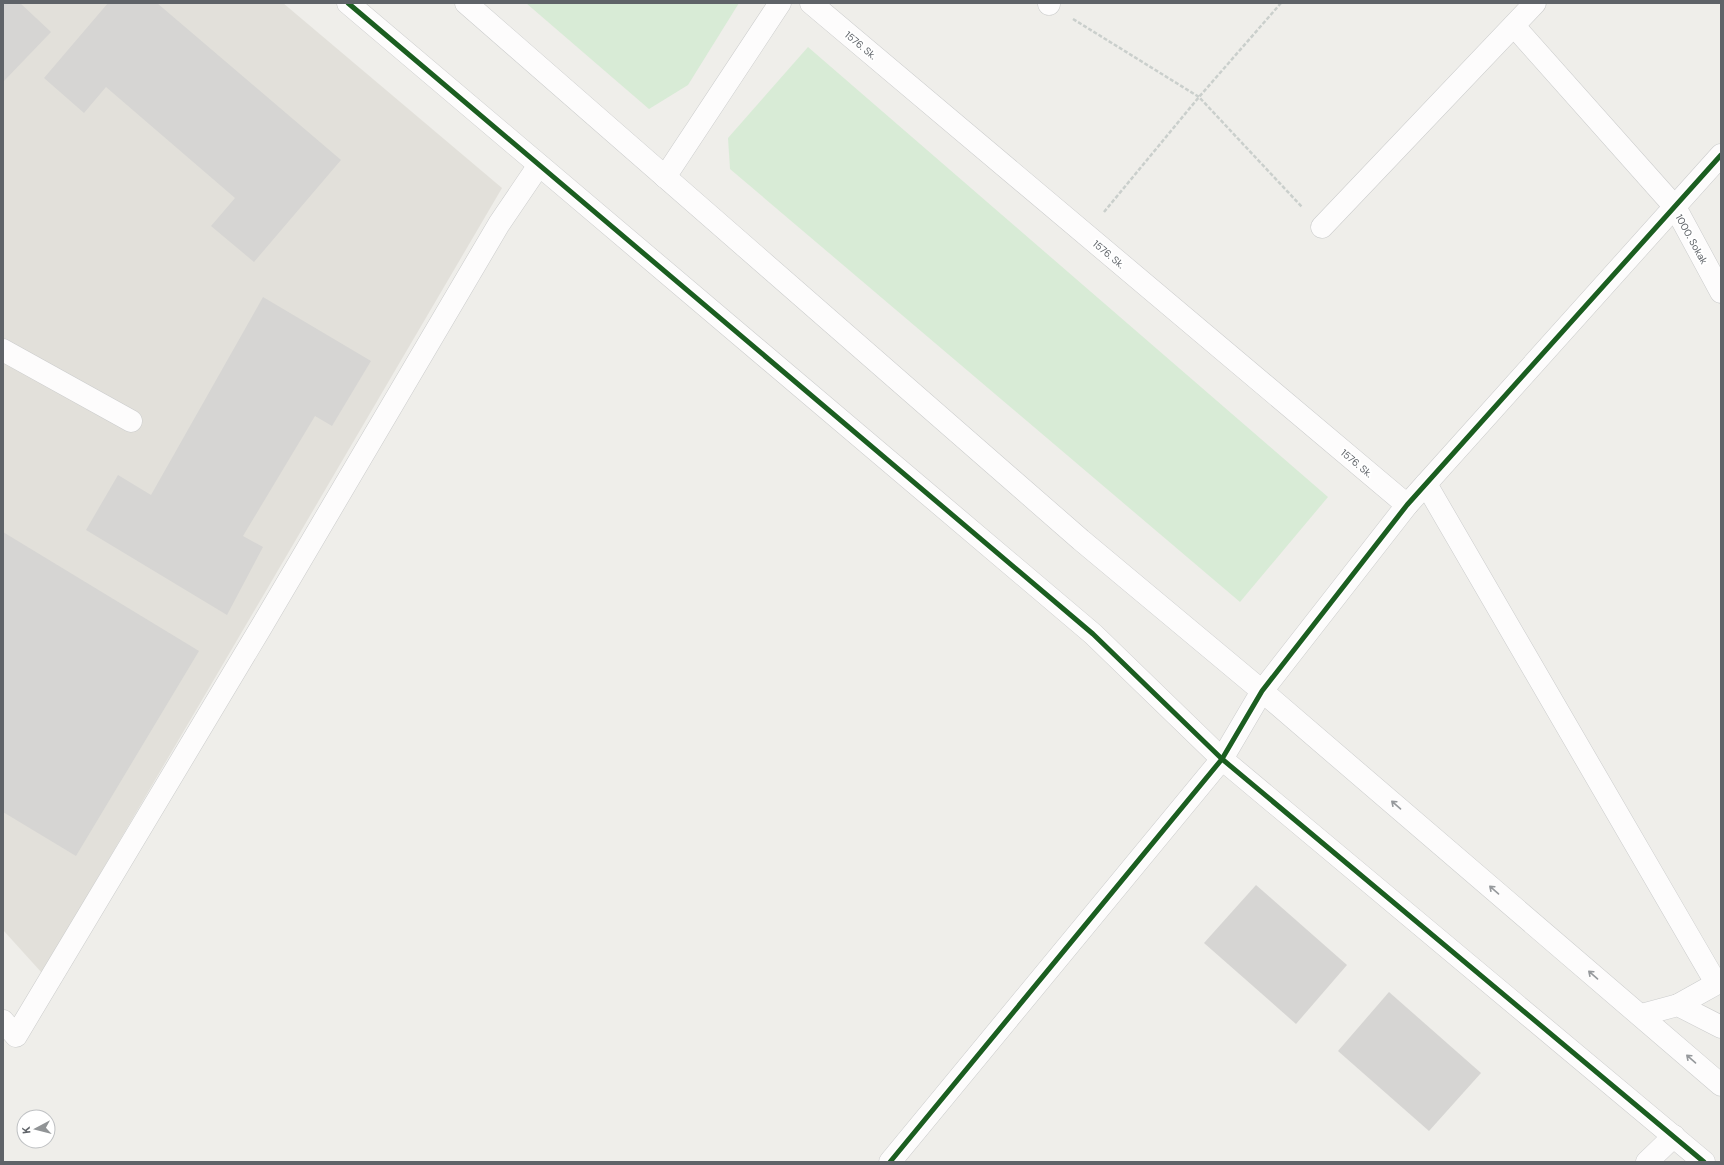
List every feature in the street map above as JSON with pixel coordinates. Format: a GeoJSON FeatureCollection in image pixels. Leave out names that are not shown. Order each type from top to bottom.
{"type":"FeatureCollection","features":[{"type":"Feature","properties":{"kind":"street"},"geometry":{"type":"LineString","coordinates":[[348,3],[1093,634],[1222,759],[1704,1162]]}},
{"type":"Feature","properties":{"kind":"street"},"geometry":{"type":"LineString","coordinates":[[466,3],[1081,540],[1262,691],[1721,1085]]}},
{"type":"Feature","properties":{"kind":"street"},"geometry":{"type":"LineString","coordinates":[[665,177],[780,3]]}},
{"type":"Feature","properties":{"kind":"street","name":"1576. Sk."},"geometry":{"type":"LineString","coordinates":[[810,3],[1407,505]]}},
{"type":"Feature","properties":{"kind":"street"},"geometry":{"type":"LineString","coordinates":[[1322,227],[1535,3]]}},
{"type":"Feature","properties":{"kind":"street","name":"1000. Sokak"},"geometry":{"type":"LineString","coordinates":[[1514,26],[1675,207],[1721,292]]}},
{"type":"Feature","properties":{"kind":"street"},"geometry":{"type":"LineString","coordinates":[[890,1162],[1222,759],[1262,691],[1407,505],[1721,155]]}},
{"type":"Feature","properties":{"kind":"street"},"geometry":{"type":"LineString","coordinates":[[3,1021],[16,1036],[260,630],[499,224],[539,165]]}},
{"type":"Feature","properties":{"kind":"street"},"geometry":{"type":"LineString","coordinates":[[3,350],[131,421]]}},
{"type":"Feature","properties":{"kind":"street"},"geometry":{"type":"LineString","coordinates":[[1426,484],[1719,982],[1678,1005],[1641,1016]]}},
{"type":"Feature","properties":{"kind":"street"},"geometry":{"type":"LineString","coordinates":[[1678,1005],[1721,1027]]}},
{"type":"Feature","properties":{"kind":"street"},"geometry":{"type":"LineString","coordinates":[[1647,1162],[1674,1136]]}},
{"type":"Feature","properties":{"kind":"path"},"geometry":{"type":"LineString","coordinates":[[1086,234],[1199,98],[1281,3]]}},
{"type":"Feature","properties":{"kind":"path"},"geometry":{"type":"LineString","coordinates":[[1049,4],[1199,98],[1322,227]]}},
{"type":"Feature","properties":{"kind":"shaded area"},"geometry":{"type":"Polygon","coordinates":[[[3,3],[283,3],[502,188],[42,973],[3,930],[3,3]]]}},
{"type":"Feature","properties":{"kind":"green space"},"geometry":{"type":"Polygon","coordinates":[[[526,3],[739,3],[688,85],[649,109],[526,3]]]}},
{"type":"Feature","properties":{"kind":"green space"},"geometry":{"type":"Polygon","coordinates":[[[808,47],[1328,497],[1240,602],[730,169],[728,138],[808,47]]]}},
{"type":"Feature","properties":{"kind":"building"},"geometry":{"type":"Polygon","coordinates":[[[3,3],[20,3],[51,32],[3,82],[3,3]]]}},
{"type":"Feature","properties":{"kind":"building"},"geometry":{"type":"Polygon","coordinates":[[[108,3],[157,3],[341,160],[254,262],[211,226],[235,198],[106,87],[84,113],[44,78],[108,3]]]}},
{"type":"Feature","properties":{"kind":"building"},"geometry":{"type":"Polygon","coordinates":[[[263,297],[371,361],[332,426],[315,416],[243,536],[263,547],[227,615],[86,530],[118,475],[151,495],[263,297]]]}},
{"type":"Feature","properties":{"kind":"building"},"geometry":{"type":"Polygon","coordinates":[[[3,532],[199,651],[76,856],[3,812],[3,532]]]}},
{"type":"Feature","properties":{"kind":"building"},"geometry":{"type":"Polygon","coordinates":[[[1256,885],[1347,965],[1296,1024],[1204,943],[1256,885]]]}},
{"type":"Feature","properties":{"kind":"building"},"geometry":{"type":"Polygon","coordinates":[[[1389,992],[1481,1073],[1429,1131],[1338,1051],[1389,992]]]}},
{"type":"Feature","properties":{"kind":"cycle path"},"geometry":{"type":"LineString","coordinates":[[348,3],[1093,634],[1222,759],[1704,1162]]}},
{"type":"Feature","properties":{"kind":"cycle path"},"geometry":{"type":"LineString","coordinates":[[890,1162],[1222,759],[1262,691],[1407,505],[1721,155]]}}]}
